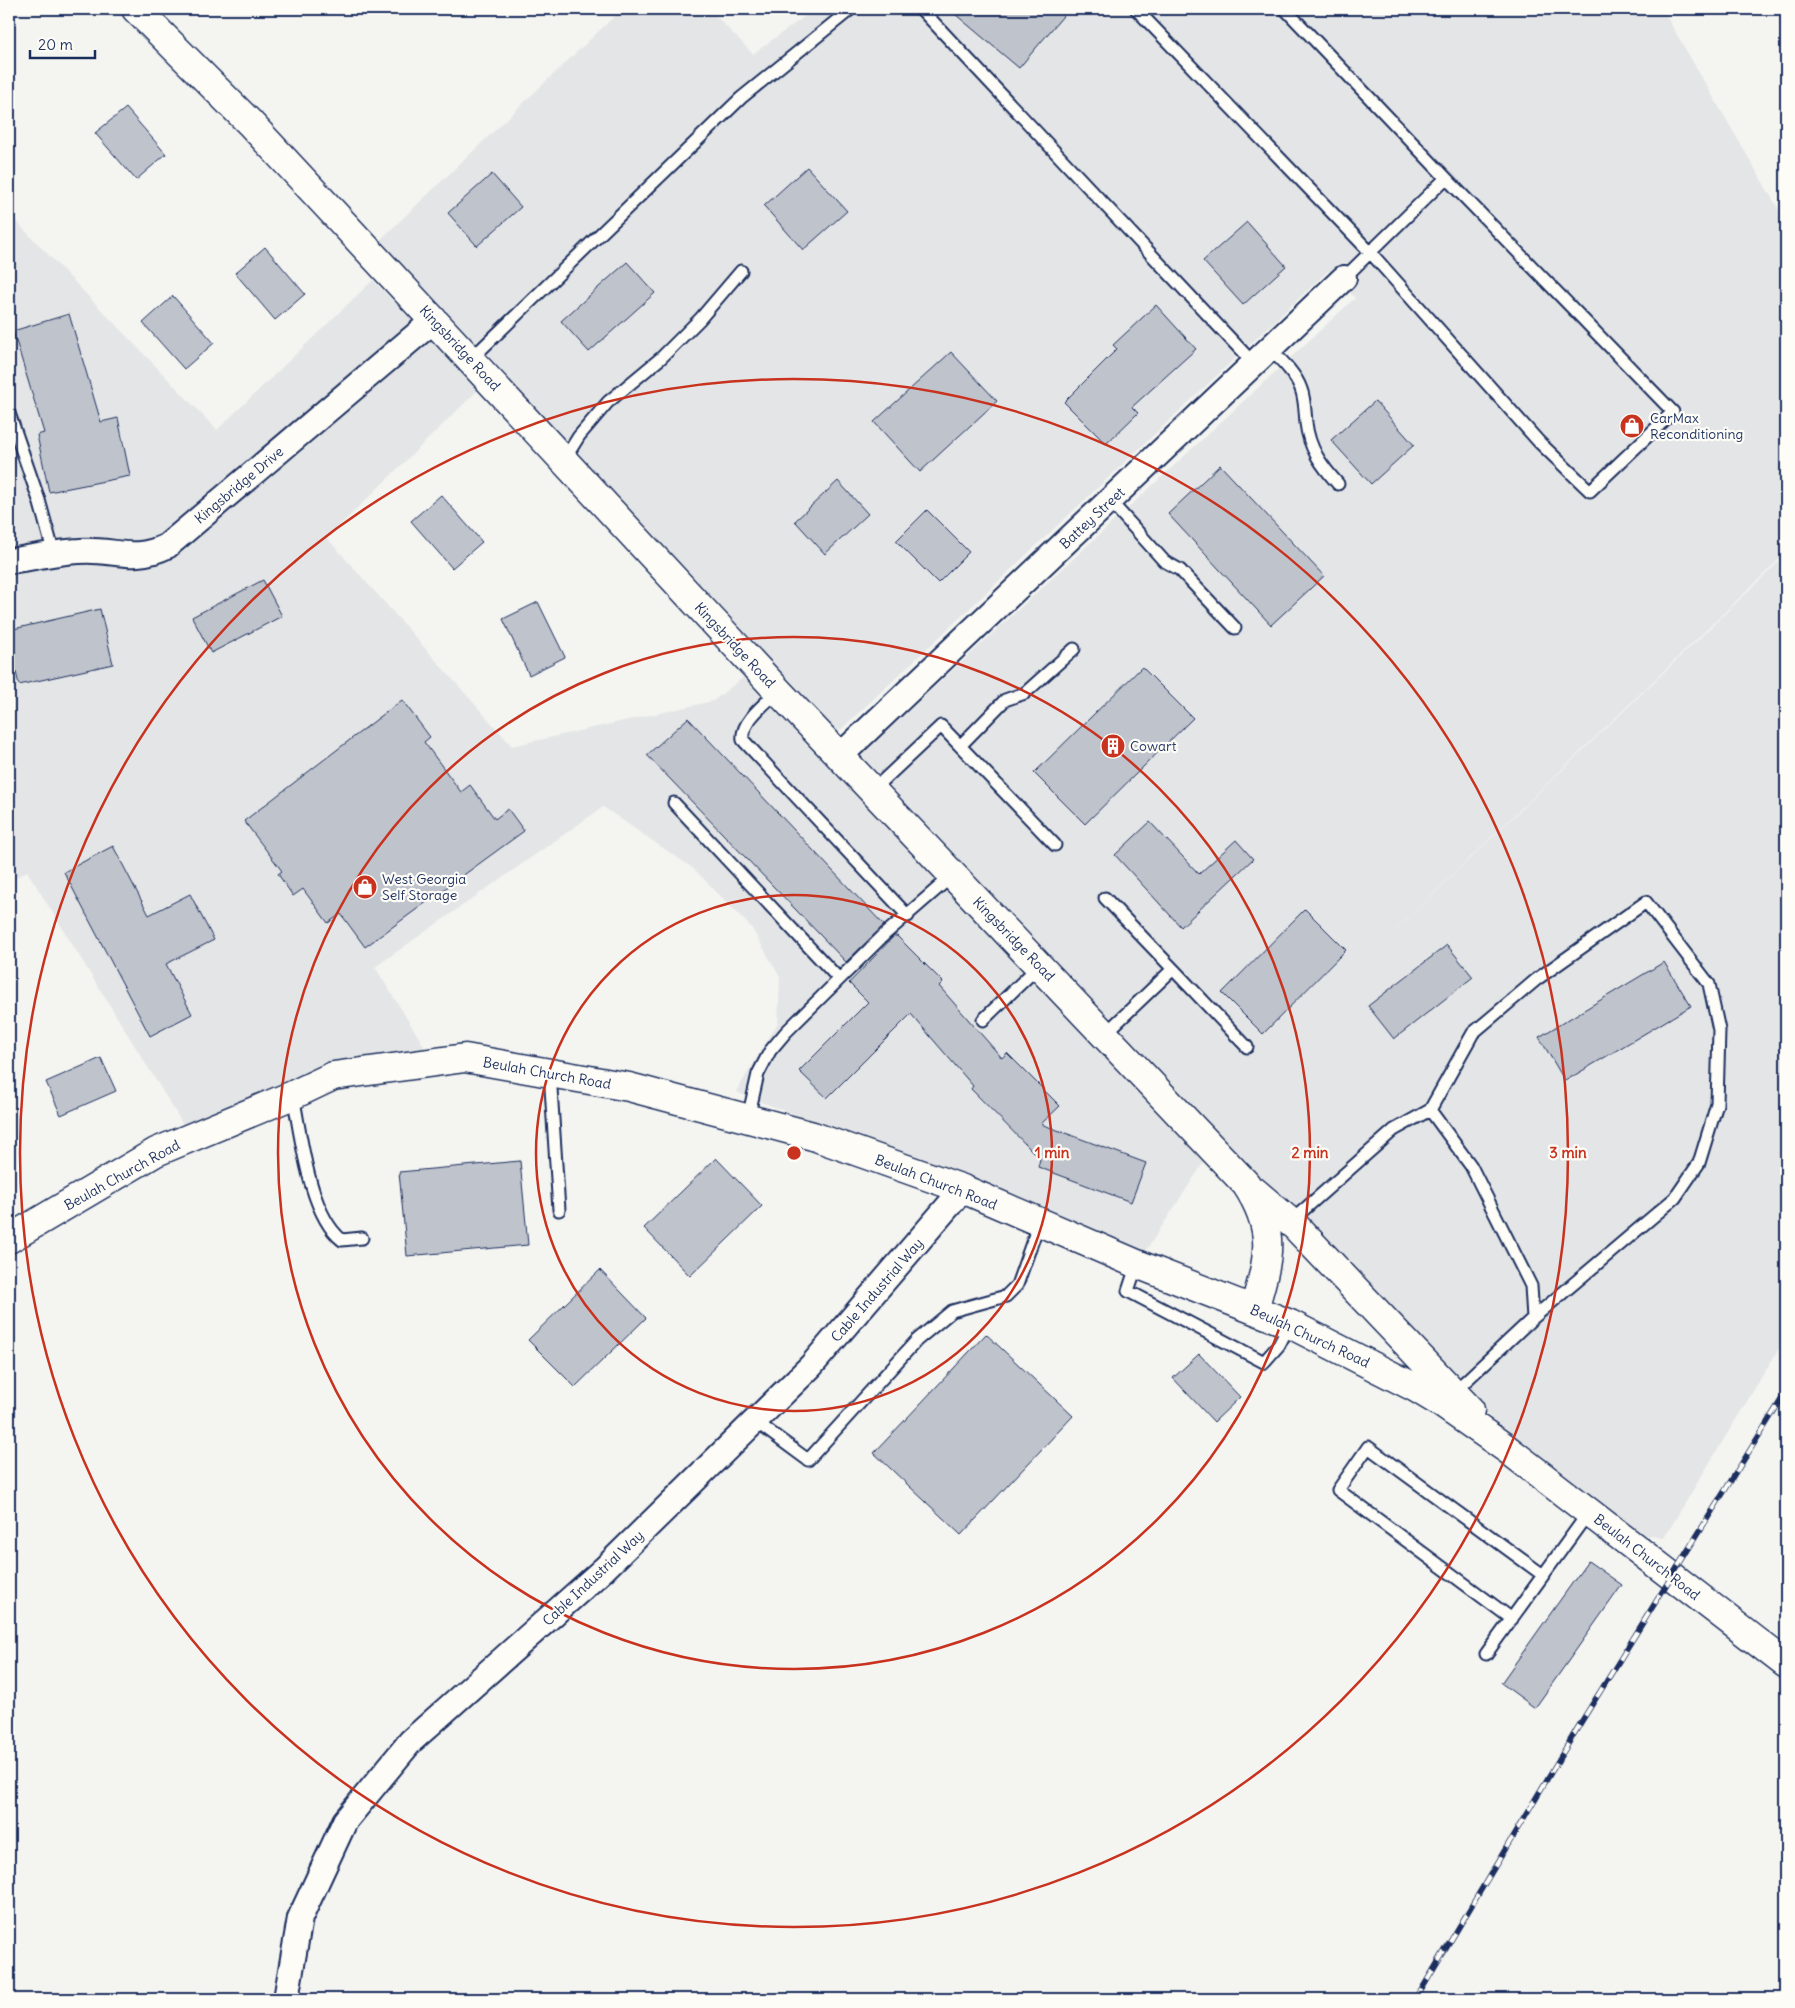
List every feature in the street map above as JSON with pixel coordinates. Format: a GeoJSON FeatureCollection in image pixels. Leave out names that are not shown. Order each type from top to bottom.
{"type":"FeatureCollection","features":[{"type":"Feature","properties":{"kind":"street","name":"Kingsbridge Road"},"geometry":{"type":"LineString","coordinates":[[136,9],[250,123],[778,691],[1246,1184],[1260,1206],[1266,1224],[1266,1270],[1254,1309]]}},
{"type":"Feature","properties":{"kind":"street","name":"Battey Street"},"geometry":{"type":"LineString","coordinates":[[840,756],[1344,278]]}},
{"type":"Feature","properties":{"kind":"street","name":"Kingsbridge Drive"},"geometry":{"type":"LineString","coordinates":[[9,561],[80,550],[129,555],[151,554],[167,546],[434,320]]}},
{"type":"Feature","properties":{"kind":"street","name":"Beulah Church Road"},"geometry":{"type":"LineString","coordinates":[[9,1239],[156,1152],[293,1095],[332,1076],[464,1058],[629,1087],[813,1136],[963,1189],[1137,1264],[1290,1324],[1416,1388],[1447,1398],[1507,1450],[1786,1664]]}},
{"type":"Feature","properties":{"kind":"street"},"geometry":{"type":"LineString","coordinates":[[1246,1184],[1290,1222],[1447,1398]]}},
{"type":"Feature","properties":{"kind":"street","name":"Cable Industrial Way"},"geometry":{"type":"LineString","coordinates":[[286,1999],[300,1918],[346,1820],[411,1742],[604,1569],[812,1366],[963,1189]]}},
{"type":"Feature","properties":{"kind":"lane"},"geometry":{"type":"LineString","coordinates":[[470,360],[741,98],[851,9]]}},
{"type":"Feature","properties":{"kind":"lane"},"geometry":{"type":"LineString","coordinates":[[921,9],[1262,356],[1288,367],[1301,388],[1306,426],[1313,450],[1320,464],[1338,484]]}},
{"type":"Feature","properties":{"kind":"lane"},"geometry":{"type":"LineString","coordinates":[[1136,9],[1370,252],[1539,442],[1590,491],[1673,412],[1285,9]]}},
{"type":"Feature","properties":{"kind":"lane"},"geometry":{"type":"LineString","coordinates":[[1344,278],[1446,178]]}},
{"type":"Feature","properties":{"kind":"lane"},"geometry":{"type":"LineString","coordinates":[[564,460],[579,436],[603,408],[660,358],[700,319],[740,271]]}},
{"type":"Feature","properties":{"kind":"lane"},"geometry":{"type":"LineString","coordinates":[[9,413],[39,500],[54,554]]}},
{"type":"Feature","properties":{"kind":"lane"},"geometry":{"type":"LineString","coordinates":[[1110,501],[1164,561],[1180,570],[1235,628]]}},
{"type":"Feature","properties":{"kind":"lane"},"geometry":{"type":"LineString","coordinates":[[960,746],[1005,700],[1025,693],[1074,649]]}},
{"type":"Feature","properties":{"kind":"lane"},"geometry":{"type":"LineString","coordinates":[[778,691],[745,726],[742,734],[743,740],[908,916]]}},
{"type":"Feature","properties":{"kind":"lane"},"geometry":{"type":"LineString","coordinates":[[872,790],[941,726],[1055,844]]}},
{"type":"Feature","properties":{"kind":"lane"},"geometry":{"type":"LineString","coordinates":[[674,803],[839,979]]}},
{"type":"Feature","properties":{"kind":"lane"},"geometry":{"type":"LineString","coordinates":[[748,1119],[758,1074],[770,1051],[786,1032],[839,979],[953,875]]}},
{"type":"Feature","properties":{"kind":"lane"},"geometry":{"type":"LineString","coordinates":[[1104,898],[1247,1047]]}},
{"type":"Feature","properties":{"kind":"lane"},"geometry":{"type":"LineString","coordinates":[[1267,1244],[1394,1130],[1430,1110],[1473,1033],[1537,979],[1646,902],[1709,984],[1719,1030],[1717,1104],[1699,1163],[1675,1198],[1533,1318],[1447,1398]]}},
{"type":"Feature","properties":{"kind":"lane"},"geometry":{"type":"LineString","coordinates":[[984,1020],[1040,965]]}},
{"type":"Feature","properties":{"kind":"lane"},"geometry":{"type":"LineString","coordinates":[[1105,1034],[1173,969]]}},
{"type":"Feature","properties":{"kind":"lane"},"geometry":{"type":"LineString","coordinates":[[550,1074],[559,1210]]}},
{"type":"Feature","properties":{"kind":"lane"},"geometry":{"type":"LineString","coordinates":[[293,1095],[319,1211],[332,1232],[342,1240],[362,1238]]}},
{"type":"Feature","properties":{"kind":"lane"},"geometry":{"type":"LineString","coordinates":[[1430,1110],[1471,1166],[1530,1286],[1533,1318]]}},
{"type":"Feature","properties":{"kind":"lane"},"geometry":{"type":"LineString","coordinates":[[755,1421],[808,1460],[917,1340],[931,1328],[952,1311],[1006,1296],[1017,1286],[1039,1223]]}},
{"type":"Feature","properties":{"kind":"lane"},"geometry":{"type":"LineString","coordinates":[[1137,1264],[1128,1291],[1264,1362],[1279,1345],[1290,1324]]}},
{"type":"Feature","properties":{"kind":"lane"},"geometry":{"type":"LineString","coordinates":[[1512,1619],[1338,1490],[1368,1447],[1543,1575]]}},
{"type":"Feature","properties":{"kind":"lane"},"geometry":{"type":"LineString","coordinates":[[1486,1654],[1589,1512]]}},
{"type":"Feature","properties":{"kind":"shaded area"},"geometry":{"type":"Polygon","coordinates":[[[622,9],[709,9],[753,54],[815,9],[1662,9],[1786,222],[1786,553],[1357,967],[1786,555],[1786,1337],[1664,1538],[1630,1533],[1494,1421],[1384,1310],[1201,1118],[861,755],[1355,298],[1328,271],[833,737],[378,242],[622,9]]]}},
{"type":"Feature","properties":{"kind":"shaded area"},"geometry":{"type":"Polygon","coordinates":[[[9,214],[217,430],[373,280],[478,390],[327,538],[512,746],[713,701],[745,676],[1204,1162],[1145,1252],[736,1092],[778,1023],[780,977],[751,927],[694,869],[603,807],[375,967],[429,1054],[186,1129],[27,871],[9,882],[9,214]]]}},
{"type":"Feature","properties":{"kind":"building"},"geometry":{"type":"Polygon","coordinates":[[[949,9],[1054,9],[1063,16],[1019,68],[949,9]]]}},
{"type":"Feature","properties":{"kind":"building"},"geometry":{"type":"Polygon","coordinates":[[[126,108],[166,154],[136,180],[95,133],[126,108]]]}},
{"type":"Feature","properties":{"kind":"building"},"geometry":{"type":"Polygon","coordinates":[[[807,167],[847,211],[803,250],[764,206],[807,167]]]}},
{"type":"Feature","properties":{"kind":"building"},"geometry":{"type":"Polygon","coordinates":[[[492,174],[521,207],[477,246],[448,213],[492,174]]]}},
{"type":"Feature","properties":{"kind":"building"},"geometry":{"type":"Polygon","coordinates":[[[1247,222],[1286,266],[1243,305],[1203,261],[1247,222]]]}},
{"type":"Feature","properties":{"kind":"building"},"geometry":{"type":"Polygon","coordinates":[[[265,247],[305,294],[275,320],[235,273],[265,247]]]}},
{"type":"Feature","properties":{"kind":"building"},"geometry":{"type":"Polygon","coordinates":[[[627,262],[655,293],[589,352],[561,321],[627,262]]]}},
{"type":"Feature","properties":{"kind":"building"},"geometry":{"type":"Polygon","coordinates":[[[173,296],[214,343],[184,369],[143,323],[173,296]]]}},
{"type":"Feature","properties":{"kind":"building"},"geometry":{"type":"Polygon","coordinates":[[[1156,305],[1196,349],[1132,407],[1138,413],[1106,444],[1064,402],[1117,349],[1113,345],[1156,305]]]}},
{"type":"Feature","properties":{"kind":"building"},"geometry":{"type":"Polygon","coordinates":[[[69,314],[101,422],[118,418],[130,476],[49,492],[37,435],[44,433],[13,331],[69,314]]]}},
{"type":"Feature","properties":{"kind":"building"},"geometry":{"type":"Polygon","coordinates":[[[951,352],[997,401],[920,472],[874,422],[951,352]]]}},
{"type":"Feature","properties":{"kind":"building"},"geometry":{"type":"Polygon","coordinates":[[[1375,401],[1414,445],[1371,484],[1331,440],[1375,401]]]}},
{"type":"Feature","properties":{"kind":"building"},"geometry":{"type":"Polygon","coordinates":[[[1220,465],[1324,576],[1271,625],[1168,514],[1220,465]]]}},
{"type":"Feature","properties":{"kind":"building"},"geometry":{"type":"Polygon","coordinates":[[[838,481],[868,514],[825,554],[795,521],[838,481]]]}},
{"type":"Feature","properties":{"kind":"building"},"geometry":{"type":"Polygon","coordinates":[[[441,495],[482,542],[452,568],[411,521],[441,495]]]}},
{"type":"Feature","properties":{"kind":"building"},"geometry":{"type":"Polygon","coordinates":[[[927,510],[969,552],[938,583],[896,541],[927,510]]]}},
{"type":"Feature","properties":{"kind":"building"},"geometry":{"type":"Polygon","coordinates":[[[263,580],[282,616],[211,653],[192,617],[263,580]]]}},
{"type":"Feature","properties":{"kind":"building"},"geometry":{"type":"Polygon","coordinates":[[[538,602],[565,657],[529,675],[503,619],[538,602]]]}},
{"type":"Feature","properties":{"kind":"building"},"geometry":{"type":"Polygon","coordinates":[[[100,609],[113,664],[19,685],[9,641],[9,630],[100,609]]]}},
{"type":"Feature","properties":{"kind":"building","name":"Cowart"},"geometry":{"type":"Polygon","coordinates":[[[1142,667],[1193,718],[1085,824],[1034,773],[1142,667]]]}},
{"type":"Feature","properties":{"kind":"building"},"geometry":{"type":"Polygon","coordinates":[[[402,700],[430,737],[424,742],[461,792],[470,785],[495,819],[508,809],[524,831],[365,947],[341,914],[328,923],[303,889],[293,896],[278,874],[282,871],[244,821],[402,700]]]}},
{"type":"Feature","properties":{"kind":"building"},"geometry":{"type":"Polygon","coordinates":[[[688,718],[884,925],[846,962],[647,755],[688,718]]]}},
{"type":"Feature","properties":{"kind":"building"},"geometry":{"type":"Polygon","coordinates":[[[1150,822],[1199,874],[1236,840],[1253,859],[1181,927],[1115,855],[1150,822]]]}},
{"type":"Feature","properties":{"kind":"building"},"geometry":{"type":"Polygon","coordinates":[[[113,846],[149,915],[190,894],[214,940],[166,964],[192,1014],[150,1036],[64,872],[113,846]]]}},
{"type":"Feature","properties":{"kind":"building"},"geometry":{"type":"Polygon","coordinates":[[[1305,909],[1346,950],[1263,1034],[1222,993],[1305,909]]]}},
{"type":"Feature","properties":{"kind":"building"},"geometry":{"type":"Polygon","coordinates":[[[894,936],[897,936],[943,982],[939,986],[1002,1058],[1007,1053],[1060,1106],[1041,1124],[1146,1163],[1131,1202],[1038,1167],[1040,1159],[971,1089],[973,1086],[911,1014],[827,1098],[799,1071],[868,1002],[849,983],[894,936]]]}},
{"type":"Feature","properties":{"kind":"building"},"geometry":{"type":"Polygon","coordinates":[[[1447,945],[1473,977],[1394,1039],[1368,1006],[1447,945]]]}},
{"type":"Feature","properties":{"kind":"building"},"geometry":{"type":"Polygon","coordinates":[[[1664,962],[1691,1006],[1565,1081],[1539,1037],[1664,962]]]}},
{"type":"Feature","properties":{"kind":"building"},"geometry":{"type":"Polygon","coordinates":[[[101,1058],[116,1091],[61,1115],[46,1082],[101,1058]]]}},
{"type":"Feature","properties":{"kind":"building"},"geometry":{"type":"Polygon","coordinates":[[[716,1158],[762,1206],[690,1276],[644,1228],[716,1158]]]}},
{"type":"Feature","properties":{"kind":"building"},"geometry":{"type":"Polygon","coordinates":[[[520,1161],[528,1245],[407,1256],[399,1172],[520,1161]]]}},
{"type":"Feature","properties":{"kind":"building"},"geometry":{"type":"Polygon","coordinates":[[[600,1270],[646,1318],[575,1387],[528,1340],[600,1270]]]}},
{"type":"Feature","properties":{"kind":"building"},"geometry":{"type":"Polygon","coordinates":[[[986,1334],[1073,1416],[961,1535],[874,1453],[986,1334]]]}},
{"type":"Feature","properties":{"kind":"building"},"geometry":{"type":"Polygon","coordinates":[[[1199,1354],[1240,1397],[1214,1422],[1173,1378],[1199,1354]]]}},
{"type":"Feature","properties":{"kind":"building"},"geometry":{"type":"Polygon","coordinates":[[[1588,1561],[1622,1585],[1535,1708],[1501,1683],[1588,1561]]]}},
{"type":"Feature","properties":{"kind":"railway"},"geometry":{"type":"LineString","coordinates":[[1784,9],[1786,14]]}},
{"type":"Feature","properties":{"kind":"railway"},"geometry":{"type":"LineString","coordinates":[[1416,1999],[1580,1724],[1786,1392]]}},
{"type":"Feature","properties":{"kind":"place","name":"CarMax Reconditioning"},"geometry":{"type":"Point","coordinates":[1632,426]}},
{"type":"Feature","properties":{"kind":"place","name":"Cowart"},"geometry":{"type":"Point","coordinates":[1113,746]}},
{"type":"Feature","properties":{"kind":"place","name":"West Georgia Self Storage"},"geometry":{"type":"Point","coordinates":[365,887]}}]}
